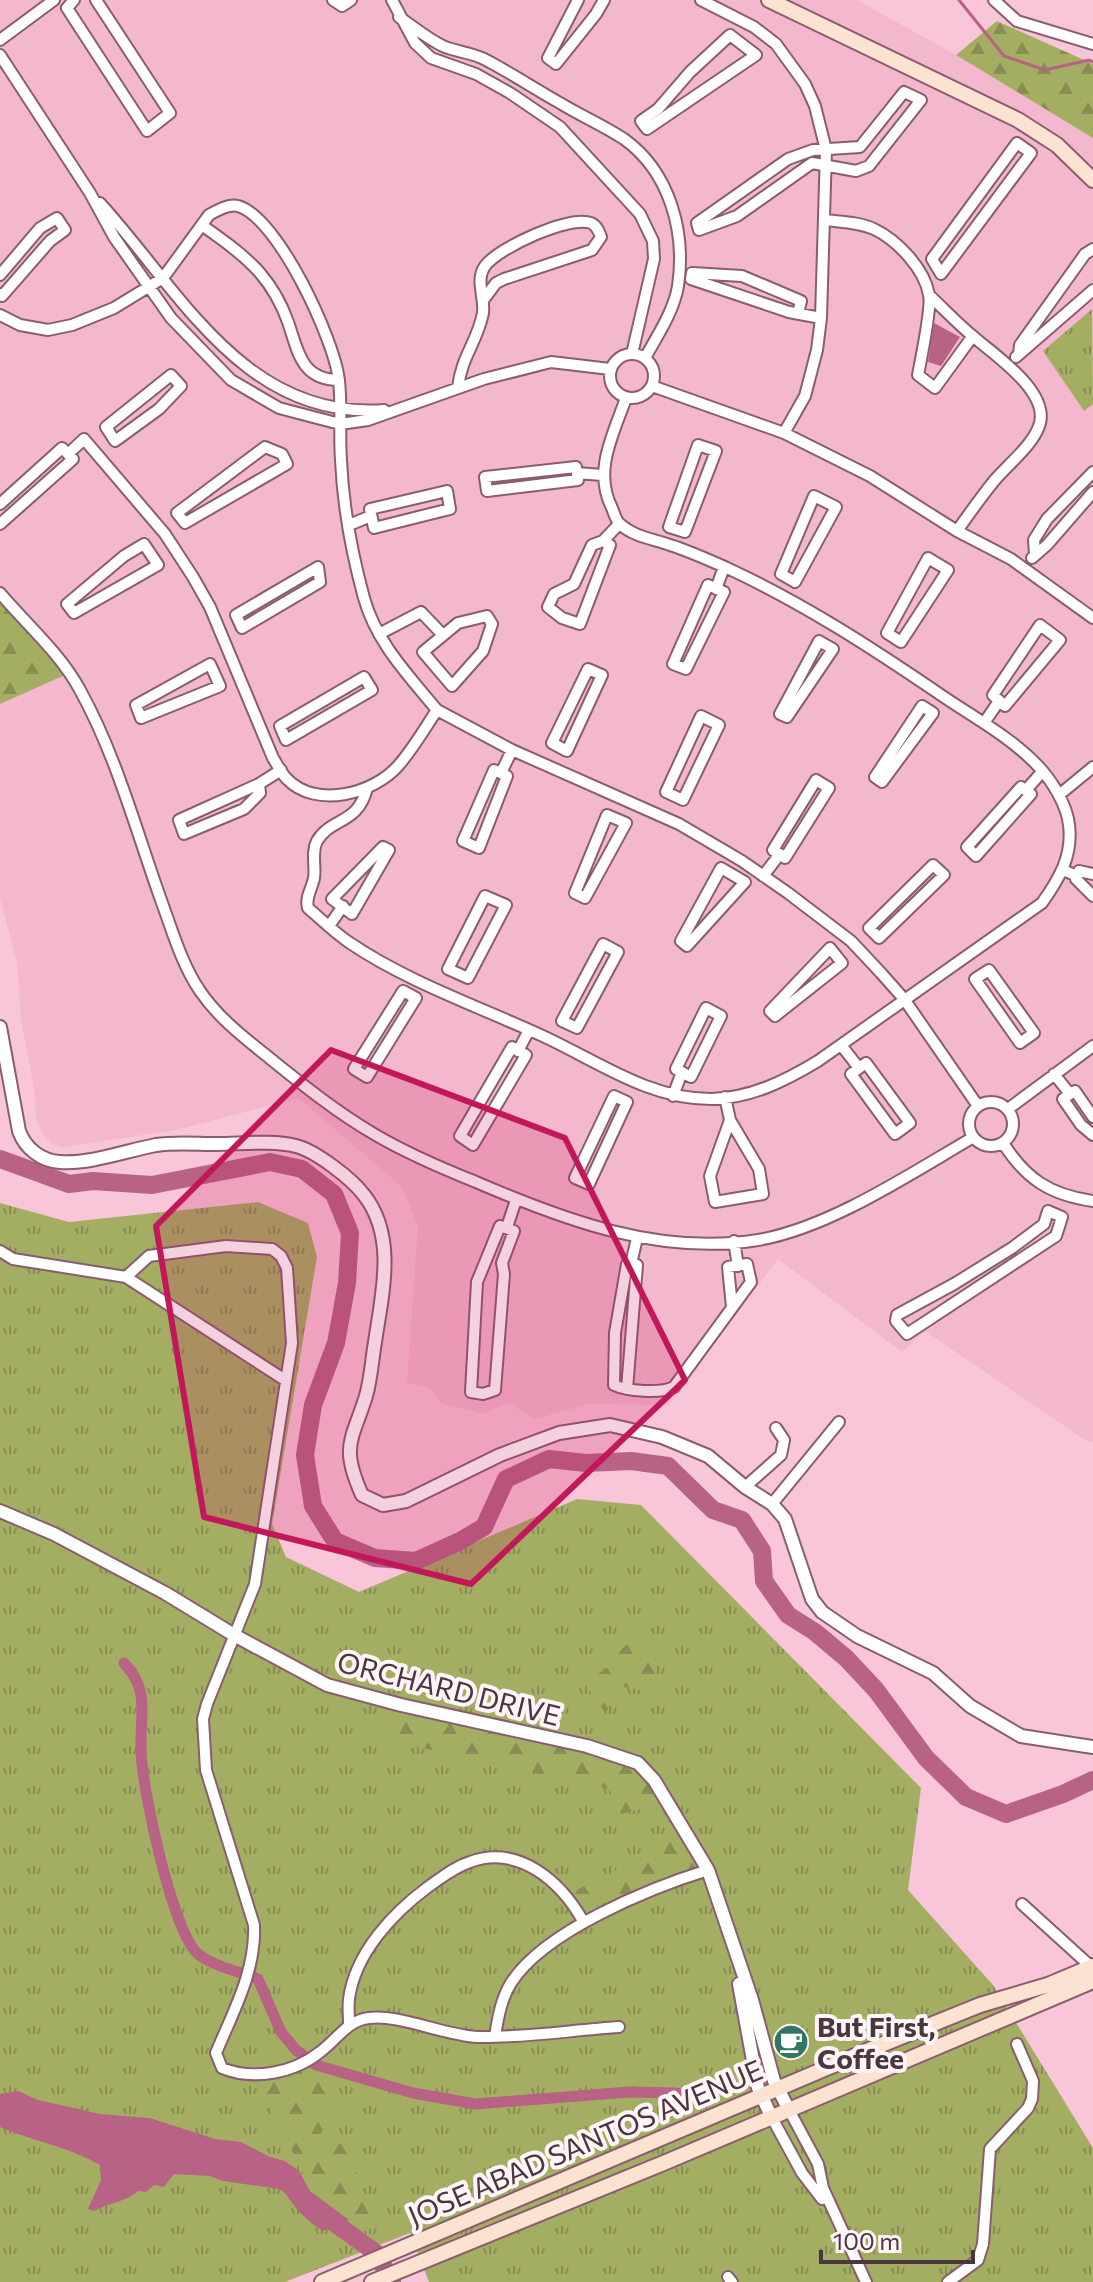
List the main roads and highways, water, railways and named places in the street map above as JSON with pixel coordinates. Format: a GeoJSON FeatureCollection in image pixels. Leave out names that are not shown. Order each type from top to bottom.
{"type":"FeatureCollection","features":[{"type":"Feature","properties":{"kind":"main road"},"geometry":{"type":"LineString","coordinates":[[769,0],[1018,120],[1057,145],[1093,180]]}},
{"type":"Feature","properties":{"kind":"main road","name":"JOSE ABAD SANTOS AVENUE"},"geometry":{"type":"LineString","coordinates":[[322,2282],[980,2005],[1092,1973]]}},
{"type":"Feature","properties":{"kind":"main road","name":"JOSE ABAD SANTOS AVENUE"},"geometry":{"type":"LineString","coordinates":[[372,2282],[1001,2022],[1092,1973]]}},
{"type":"Feature","properties":{"kind":"waterway"},"geometry":{"type":"LineString","coordinates":[[959,0],[1004,56],[1045,70],[1089,60],[1093,62]]}},
{"type":"Feature","properties":{"kind":"waterway"},"geometry":{"type":"LineString","coordinates":[[0,1159],[69,1184],[93,1181],[152,1185],[270,1162],[302,1169],[334,1194],[350,1233],[347,1283],[336,1343],[313,1405],[305,1455],[313,1506],[335,1541],[375,1558],[416,1561],[484,1527],[506,1479],[549,1459],[586,1463],[631,1461],[668,1466],[713,1510],[742,1520],[762,1551],[764,1581],[788,1615],[815,1632],[846,1658],[876,1690],[926,1758],[966,1797],[1006,1814],[1093,1780]]}},
{"type":"Feature","properties":{"kind":"waterway"},"geometry":{"type":"LineString","coordinates":[[124,1663],[141,1693],[141,1749],[146,1793],[168,1887],[187,1939],[202,1957],[258,1979],[281,2032],[296,2050],[316,2065],[413,2093],[475,2104],[629,2092],[677,2093]]}},
{"type":"Feature","properties":{"kind":"waterway"},"geometry":{"type":"LineString","coordinates":[[318,2211],[376,2253],[392,2282]]}},
{"type":"Feature","properties":{"kind":"place","name":"But First, Coffee"},"geometry":{"type":"Point","coordinates":[791,2042]}}]}
